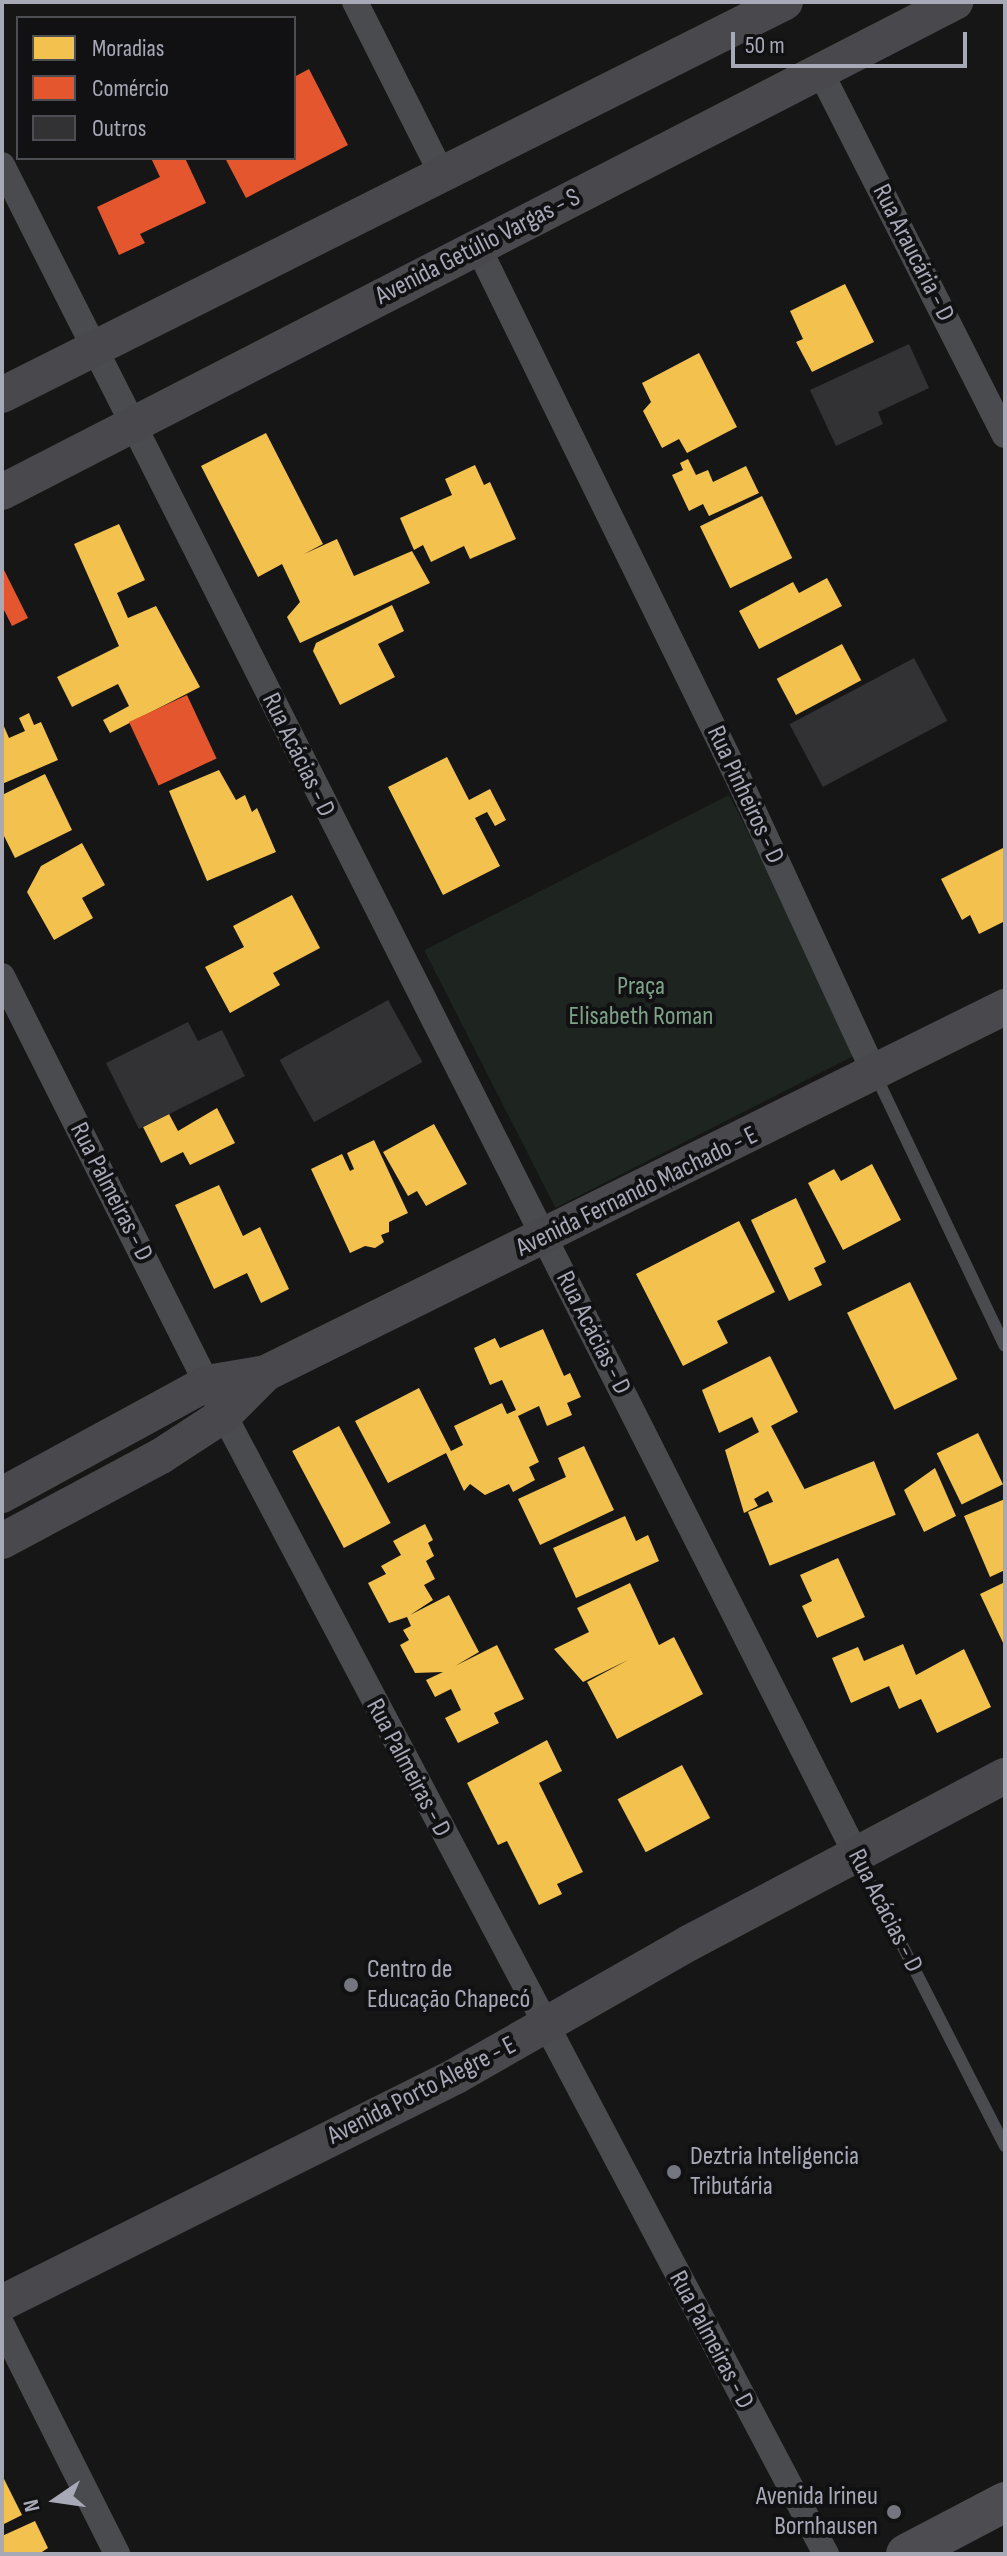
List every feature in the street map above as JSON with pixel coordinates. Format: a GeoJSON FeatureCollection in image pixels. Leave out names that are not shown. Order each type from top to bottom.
{"type":"FeatureCollection","features":[{"type":"Feature","properties":{"kind":"main road"},"geometry":{"type":"LineString","coordinates":[[906,2554],[1005,2502]]}},
{"type":"Feature","properties":{"kind":"street"},"geometry":{"type":"LineString","coordinates":[[355,2],[442,174]]}},
{"type":"Feature","properties":{"kind":"street"},"geometry":{"type":"LineString","coordinates":[[2,395],[785,2]]}},
{"type":"Feature","properties":{"kind":"street","name":"Avenida Getúlio Vargas - S"},"geometry":{"type":"LineString","coordinates":[[2,492],[955,2]]}},
{"type":"Feature","properties":{"kind":"street","name":"Rua Araucária - D"},"geometry":{"type":"LineString","coordinates":[[820,71],[1005,435]]}},
{"type":"Feature","properties":{"kind":"street","name":"Rua Acácias - D"},"geometry":{"type":"LineString","coordinates":[[2,165],[856,1854]]}},
{"type":"Feature","properties":{"kind":"street","name":"Rua Pinheiros - D"},"geometry":{"type":"LineString","coordinates":[[478,247],[739,780],[875,1074]]}},
{"type":"Feature","properties":{"kind":"street","name":"Rua Palmeiras - D"},"geometry":{"type":"LineString","coordinates":[[2,976],[207,1383],[544,2027],[826,2554]]}},
{"type":"Feature","properties":{"kind":"street","name":"Avenida Fernando Machado - E"},"geometry":{"type":"LineString","coordinates":[[2,1495],[207,1383],[266,1373],[545,1238],[1005,1007]]}},
{"type":"Feature","properties":{"kind":"street","name":"Avenida Fernando Machado - E"},"geometry":{"type":"LineString","coordinates":[[2,1541],[161,1456],[224,1415],[266,1373]]}},
{"type":"Feature","properties":{"kind":"street","name":"Avenida Porto Alegre - E"},"geometry":{"type":"LineString","coordinates":[[2,2303],[544,2027],[856,1854],[1005,1776]]}},
{"type":"Feature","properties":{"kind":"street"},"geometry":{"type":"LineString","coordinates":[[2,2325],[117,2554]]}},
{"type":"Feature","properties":{"kind":"lane","name":"Rua Pinheiros - D"},"geometry":{"type":"LineString","coordinates":[[875,1074],[1005,1346]]}},
{"type":"Feature","properties":{"kind":"lane","name":"Rua Acácias - D"},"geometry":{"type":"LineString","coordinates":[[856,1854],[1005,2146]]}},
{"type":"Feature","properties":{"kind":"green space","name":"Praça Elisabeth Roman"},"geometry":{"type":"Polygon","coordinates":[[[729,795],[860,1053],[555,1208],[424,950],[729,795]]]}},
{"type":"Feature","properties":{"kind":"building: Moradias"},"geometry":{"type":"Polygon","coordinates":[[[845,284],[874,342],[812,372],[796,342],[803,339],[790,311],[845,284]]]}},
{"type":"Feature","properties":{"kind":"building: Moradias"},"geometry":{"type":"Polygon","coordinates":[[[699,353],[737,427],[687,453],[679,439],[662,448],[643,411],[651,402],[642,383],[699,353]]]}},
{"type":"Feature","properties":{"kind":"building: Moradias"},"geometry":{"type":"Polygon","coordinates":[[[266,433],[323,544],[304,554],[337,539],[354,576],[412,551],[430,583],[300,643],[287,617],[300,602],[282,564],[258,577],[201,466],[266,433]]]}},
{"type":"Feature","properties":{"kind":"building: Moradias"},"geometry":{"type":"Polygon","coordinates":[[[688,459],[696,475],[708,470],[713,482],[746,466],[759,493],[709,516],[703,504],[689,511],[672,475],[683,470],[680,463],[688,459]]]}},
{"type":"Feature","properties":{"kind":"building: Moradias"},"geometry":{"type":"Polygon","coordinates":[[[475,465],[484,485],[490,482],[516,539],[470,559],[464,546],[431,562],[423,545],[414,550],[400,518],[452,495],[445,479],[475,465]]]}},
{"type":"Feature","properties":{"kind":"building: Moradias"},"geometry":{"type":"Polygon","coordinates":[[[762,496],[792,558],[730,588],[700,526],[762,496]]]}},
{"type":"Feature","properties":{"kind":"building: Moradias"},"geometry":{"type":"Polygon","coordinates":[[[119,524],[145,580],[117,593],[128,618],[156,606],[200,687],[110,733],[103,720],[129,706],[118,684],[72,707],[57,677],[119,646],[74,544],[119,524]]]}},
{"type":"Feature","properties":{"kind":"building: Moradias"},"geometry":{"type":"Polygon","coordinates":[[[827,578],[842,606],[759,649],[739,611],[793,582],[799,593],[827,578]]]}},
{"type":"Feature","properties":{"kind":"building: Moradias"},"geometry":{"type":"Polygon","coordinates":[[[392,605],[404,631],[378,644],[395,677],[340,705],[313,651],[316,643],[392,605]]]}},
{"type":"Feature","properties":{"kind":"building: Moradias"},"geometry":{"type":"Polygon","coordinates":[[[842,644],[861,680],[796,715],[777,679],[842,644]]]}},
{"type":"Feature","properties":{"kind":"building: Moradias"},"geometry":{"type":"Polygon","coordinates":[[[29,713],[34,725],[41,722],[58,760],[2,784],[2,722],[9,738],[25,731],[19,718],[29,713]]]}},
{"type":"Feature","properties":{"kind":"building: Moradias"},"geometry":{"type":"Polygon","coordinates":[[[447,757],[469,800],[490,789],[506,820],[495,826],[487,812],[475,818],[500,866],[443,895],[388,787],[447,757]]]}},
{"type":"Feature","properties":{"kind":"building: Moradias"},"geometry":{"type":"Polygon","coordinates":[[[219,770],[236,800],[245,795],[252,812],[257,808],[276,852],[207,881],[169,791],[219,770]]]}},
{"type":"Feature","properties":{"kind":"building: Moradias"},"geometry":{"type":"Polygon","coordinates":[[[45,774],[72,830],[15,858],[2,832],[2,795],[45,774]]]}},
{"type":"Feature","properties":{"kind":"building: Moradias"},"geometry":{"type":"Polygon","coordinates":[[[82,843],[105,885],[82,898],[93,918],[54,940],[27,892],[41,866],[82,843]]]}},
{"type":"Feature","properties":{"kind":"building: Moradias"},"geometry":{"type":"Polygon","coordinates":[[[1005,847],[1005,921],[979,934],[970,915],[962,920],[941,879],[1005,847]]]}},
{"type":"Feature","properties":{"kind":"building: Moradias"},"geometry":{"type":"Polygon","coordinates":[[[292,895],[320,948],[273,973],[280,985],[230,1013],[205,967],[244,947],[233,926],[292,895]]]}},
{"type":"Feature","properties":{"kind":"building: Moradias"},"geometry":{"type":"Polygon","coordinates":[[[217,1108],[235,1143],[190,1165],[183,1152],[161,1163],[143,1127],[169,1114],[178,1131],[217,1108]]]}},
{"type":"Feature","properties":{"kind":"building: Moradias"},"geometry":{"type":"Polygon","coordinates":[[[434,1124],[467,1184],[426,1206],[417,1191],[408,1196],[383,1152],[434,1124]]]}},
{"type":"Feature","properties":{"kind":"building: Moradias"},"geometry":{"type":"Polygon","coordinates":[[[374,1140],[408,1213],[389,1222],[389,1232],[381,1235],[384,1242],[375,1248],[365,1246],[350,1253],[311,1169],[342,1154],[350,1171],[354,1169],[347,1153],[374,1140]]]}},
{"type":"Feature","properties":{"kind":"building: Moradias"},"geometry":{"type":"Polygon","coordinates":[[[872,1164],[901,1220],[843,1250],[808,1183],[834,1169],[841,1181],[872,1164]]]}},
{"type":"Feature","properties":{"kind":"building: Moradias"},"geometry":{"type":"Polygon","coordinates":[[[219,1185],[243,1236],[260,1227],[289,1289],[261,1303],[247,1273],[214,1289],[175,1205],[219,1185]]]}},
{"type":"Feature","properties":{"kind":"building: Moradias"},"geometry":{"type":"Polygon","coordinates":[[[796,1198],[826,1262],[814,1268],[822,1285],[789,1301],[751,1220],[796,1198]]]}},
{"type":"Feature","properties":{"kind":"building: Moradias"},"geometry":{"type":"Polygon","coordinates":[[[739,1221],[775,1292],[717,1321],[728,1343],[683,1366],[636,1274],[739,1221]]]}},
{"type":"Feature","properties":{"kind":"building: Moradias"},"geometry":{"type":"Polygon","coordinates":[[[910,1282],[957,1379],[894,1410],[847,1313],[910,1282]]]}},
{"type":"Feature","properties":{"kind":"building: Moradias"},"geometry":{"type":"Polygon","coordinates":[[[543,1329],[564,1376],[570,1373],[581,1397],[567,1403],[572,1415],[547,1426],[539,1406],[518,1416],[539,1462],[529,1467],[535,1480],[513,1492],[509,1484],[485,1495],[470,1484],[464,1491],[446,1453],[388,1483],[355,1421],[419,1388],[451,1451],[463,1445],[454,1426],[502,1403],[507,1414],[516,1410],[502,1380],[490,1385],[474,1348],[495,1338],[500,1348],[543,1329]]]}},
{"type":"Feature","properties":{"kind":"building: Moradias"},"geometry":{"type":"Polygon","coordinates":[[[770,1356],[798,1412],[771,1426],[805,1490],[775,1506],[768,1491],[754,1499],[758,1506],[744,1513],[725,1450],[759,1432],[752,1417],[719,1433],[702,1390],[770,1356]]]}},
{"type":"Feature","properties":{"kind":"building: Moradias"},"geometry":{"type":"Polygon","coordinates":[[[339,1426],[391,1523],[344,1548],[292,1451],[339,1426]]]}},
{"type":"Feature","properties":{"kind":"building: Moradias"},"geometry":{"type":"Polygon","coordinates":[[[978,1433],[1003,1484],[962,1504],[937,1453],[978,1433]]]}},
{"type":"Feature","properties":{"kind":"building: Moradias"},"geometry":{"type":"Polygon","coordinates":[[[584,1446],[614,1510],[540,1545],[518,1499],[566,1477],[558,1458],[584,1446]]]}},
{"type":"Feature","properties":{"kind":"building: Moradias"},"geometry":{"type":"Polygon","coordinates":[[[874,1461],[896,1515],[770,1566],[748,1512],[874,1461]]]}},
{"type":"Feature","properties":{"kind":"building: Moradias"},"geometry":{"type":"Polygon","coordinates":[[[935,1468],[956,1516],[924,1532],[904,1490],[935,1468]]]}},
{"type":"Feature","properties":{"kind":"building: Moradias"},"geometry":{"type":"Polygon","coordinates":[[[1005,1499],[1005,1570],[990,1577],[964,1516],[1005,1499]]]}},
{"type":"Feature","properties":{"kind":"building: Moradias"},"geometry":{"type":"Polygon","coordinates":[[[625,1516],[636,1541],[648,1535],[659,1561],[576,1598],[553,1548],[625,1516]]]}},
{"type":"Feature","properties":{"kind":"building: Moradias"},"geometry":{"type":"Polygon","coordinates":[[[425,1524],[433,1540],[428,1543],[434,1556],[426,1561],[435,1579],[424,1585],[433,1600],[410,1615],[449,1595],[479,1652],[455,1666],[497,1645],[524,1699],[494,1713],[499,1723],[458,1743],[445,1718],[461,1710],[451,1689],[435,1697],[426,1680],[443,1672],[415,1673],[400,1645],[409,1640],[403,1630],[411,1626],[407,1617],[389,1623],[368,1583],[386,1574],[381,1566],[401,1555],[393,1541],[425,1524]]]}},
{"type":"Feature","properties":{"kind":"building: Moradias"},"geometry":{"type":"Polygon","coordinates":[[[838,1558],[865,1617],[817,1638],[802,1606],[812,1601],[800,1575],[838,1558]]]}},
{"type":"Feature","properties":{"kind":"building: Moradias"},"geometry":{"type":"Polygon","coordinates":[[[1005,1582],[1005,1647],[980,1594],[1005,1582]]]}},
{"type":"Feature","properties":{"kind":"building: Moradias"},"geometry":{"type":"Polygon","coordinates":[[[630,1583],[659,1645],[674,1637],[703,1694],[617,1739],[587,1682],[628,1660],[583,1682],[554,1649],[589,1632],[577,1608],[630,1583]]]}},
{"type":"Feature","properties":{"kind":"building: Moradias"},"geometry":{"type":"Polygon","coordinates":[[[903,1644],[916,1675],[964,1649],[991,1707],[937,1733],[921,1699],[899,1709],[889,1686],[851,1703],[832,1658],[858,1647],[864,1661],[903,1644]]]}},
{"type":"Feature","properties":{"kind":"building: Moradias"},"geometry":{"type":"Polygon","coordinates":[[[547,1740],[562,1771],[539,1783],[583,1872],[557,1884],[562,1894],[539,1905],[507,1841],[498,1845],[467,1783],[547,1740]]]}},
{"type":"Feature","properties":{"kind":"building: Moradias"},"geometry":{"type":"Polygon","coordinates":[[[682,1765],[710,1818],[646,1852],[618,1799],[682,1765]]]}},
{"type":"Feature","properties":{"kind":"building: Moradias"},"geometry":{"type":"Polygon","coordinates":[[[2,2475],[22,2515],[2,2525],[2,2475]]]}},
{"type":"Feature","properties":{"kind":"building: Moradias"},"geometry":{"type":"Polygon","coordinates":[[[35,2521],[48,2548],[39,2554],[2,2554],[2,2536],[35,2521]]]}},
{"type":"Feature","properties":{"kind":"building: Comércio"},"geometry":{"type":"Polygon","coordinates":[[[309,69],[348,145],[246,198],[226,160],[296,160],[296,76],[309,69]]]}},
{"type":"Feature","properties":{"kind":"building: Comércio"},"geometry":{"type":"Polygon","coordinates":[[[152,160],[186,160],[206,203],[140,234],[145,243],[119,255],[97,207],[160,177],[152,160]]]}},
{"type":"Feature","properties":{"kind":"building: Comércio"},"geometry":{"type":"Polygon","coordinates":[[[2,566],[28,618],[12,626],[2,606],[2,566]]]}},
{"type":"Feature","properties":{"kind":"building: Comércio"},"geometry":{"type":"Polygon","coordinates":[[[187,695],[217,758],[159,785],[129,722],[187,695]]]}},
{"type":"Feature","properties":{"kind":"building: Outros"},"geometry":{"type":"Polygon","coordinates":[[[909,344],[929,388],[878,412],[883,424],[836,446],[810,390],[909,344]]]}},
{"type":"Feature","properties":{"kind":"building: Outros"},"geometry":{"type":"Polygon","coordinates":[[[914,658],[947,721],[823,787],[790,724],[914,658]]]}},
{"type":"Feature","properties":{"kind":"building: Outros"},"geometry":{"type":"Polygon","coordinates":[[[388,1000],[422,1062],[314,1122],[280,1060],[388,1000]]]}},
{"type":"Feature","properties":{"kind":"building: Outros"},"geometry":{"type":"Polygon","coordinates":[[[188,1022],[198,1041],[222,1030],[245,1076],[139,1129],[106,1063],[188,1022]]]}},
{"type":"Feature","properties":{"kind":"place","name":"Centro de Educação Chapecó"},"geometry":{"type":"Point","coordinates":[351,1985]}},
{"type":"Feature","properties":{"kind":"place","name":"Deztria Inteligencia Tributária"},"geometry":{"type":"Point","coordinates":[674,2172]}},
{"type":"Feature","properties":{"kind":"place","name":"Avenida Irineu Bornhausen"},"geometry":{"type":"Point","coordinates":[894,2512]}}]}
